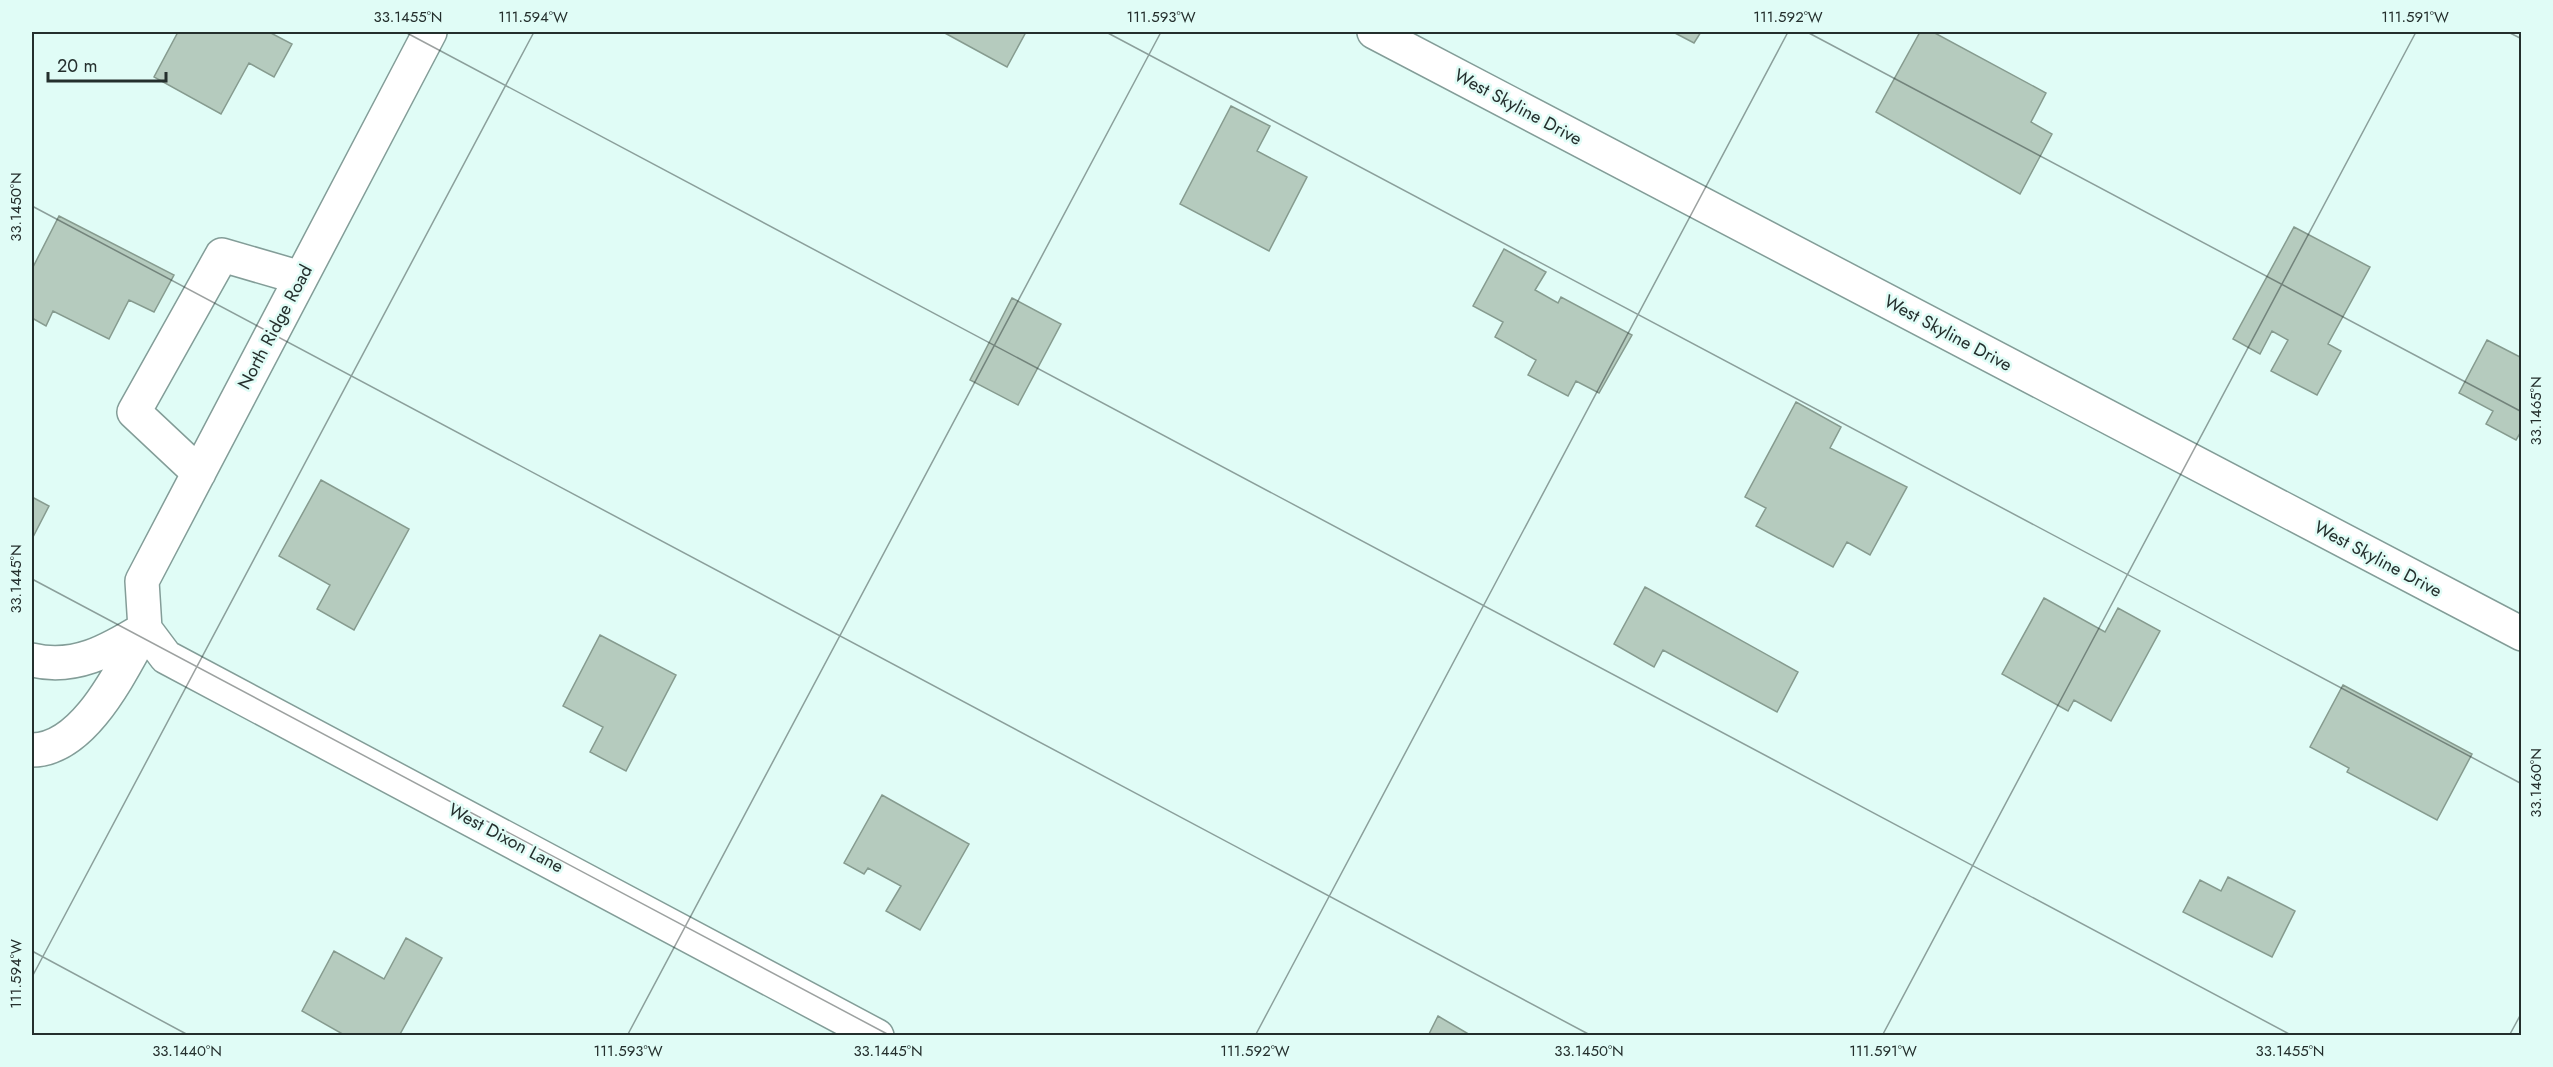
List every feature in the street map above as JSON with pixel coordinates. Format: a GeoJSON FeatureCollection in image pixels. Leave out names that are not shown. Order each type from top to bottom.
{"type":"FeatureCollection","features":[{"type":"Feature","properties":{"kind":"street","name":"North Ridge Road"},"geometry":{"type":"LineString","coordinates":[[145,628],[142,581],[430,32]]}},
{"type":"Feature","properties":{"kind":"street","name":"West Skyline Drive"},"geometry":{"type":"LineString","coordinates":[[1374,32],[2522,634]]}},
{"type":"Feature","properties":{"kind":"street"},"geometry":{"type":"LineString","coordinates":[[199,473],[134,412],[222,255],[301,278]]}},
{"type":"Feature","properties":{"kind":"street"},"geometry":{"type":"LineString","coordinates":[[32,660],[66,663],[100,655],[145,628]]}},
{"type":"Feature","properties":{"kind":"street"},"geometry":{"type":"LineString","coordinates":[[32,750],[47,750],[80,727],[103,700],[145,628]]}},
{"type":"Feature","properties":{"kind":"street","name":"West Dixon Lane"},"geometry":{"type":"LineString","coordinates":[[145,628],[166,657],[878,1035]]}},
{"type":"Feature","properties":{"kind":"building"},"geometry":{"type":"Polygon","coordinates":[[[178,32],[269,32],[292,44],[274,77],[249,63],[221,114],[154,77],[178,32]]]}},
{"type":"Feature","properties":{"kind":"building"},"geometry":{"type":"Polygon","coordinates":[[[943,32],[1026,32],[1007,67],[943,32]]]}},
{"type":"Feature","properties":{"kind":"building"},"geometry":{"type":"Polygon","coordinates":[[[1673,32],[1701,32],[1694,43],[1673,32]]]}},
{"type":"Feature","properties":{"kind":"building"},"geometry":{"type":"Polygon","coordinates":[[[1920,32],[1933,32],[2046,93],[2031,122],[2052,134],[2020,194],[1876,112],[1920,32]]]}},
{"type":"Feature","properties":{"kind":"building"},"geometry":{"type":"Polygon","coordinates":[[[1231,106],[1270,126],[1257,151],[1307,177],[1269,251],[1180,204],[1231,106]]]}},
{"type":"Feature","properties":{"kind":"building"},"geometry":{"type":"Polygon","coordinates":[[[59,216],[174,275],[154,312],[129,300],[109,339],[53,311],[46,326],[32,318],[32,269],[59,216]]]}},
{"type":"Feature","properties":{"kind":"building"},"geometry":{"type":"Polygon","coordinates":[[[2294,227],[2370,267],[2328,344],[2341,351],[2317,395],[2271,371],[2288,340],[2272,331],[2260,354],[2233,339],[2294,227]]]}},
{"type":"Feature","properties":{"kind":"building"},"geometry":{"type":"Polygon","coordinates":[[[1504,249],[1546,272],[1535,290],[1558,303],[1561,297],[1632,335],[1599,393],[1576,381],[1568,396],[1528,375],[1536,360],[1495,337],[1503,322],[1473,306],[1504,249]]]}},
{"type":"Feature","properties":{"kind":"building"},"geometry":{"type":"Polygon","coordinates":[[[1012,298],[1061,324],[1018,405],[970,380],[1012,298]]]}},
{"type":"Feature","properties":{"kind":"building"},"geometry":{"type":"Polygon","coordinates":[[[2487,340],[2522,358],[2522,430],[2516,440],[2486,424],[2493,411],[2459,393],[2487,340]]]}},
{"type":"Feature","properties":{"kind":"building"},"geometry":{"type":"Polygon","coordinates":[[[1796,402],[1841,427],[1830,448],[1907,487],[1870,555],[1847,542],[1833,567],[1756,526],[1766,508],[1745,497],[1796,402]]]}},
{"type":"Feature","properties":{"kind":"building"},"geometry":{"type":"Polygon","coordinates":[[[321,480],[409,529],[354,630],[317,609],[330,585],[279,556],[321,480]]]}},
{"type":"Feature","properties":{"kind":"building"},"geometry":{"type":"Polygon","coordinates":[[[32,497],[49,506],[32,539],[32,497]]]}},
{"type":"Feature","properties":{"kind":"building"},"geometry":{"type":"Polygon","coordinates":[[[1645,587],[1798,672],[1777,712],[1663,650],[1654,667],[1614,644],[1645,587]]]}},
{"type":"Feature","properties":{"kind":"building"},"geometry":{"type":"Polygon","coordinates":[[[2044,598],[2105,632],[2118,608],[2160,631],[2111,721],[2074,700],[2068,711],[2002,674],[2044,598]]]}},
{"type":"Feature","properties":{"kind":"building"},"geometry":{"type":"Polygon","coordinates":[[[600,635],[676,675],[626,771],[590,752],[603,727],[563,706],[600,635]]]}},
{"type":"Feature","properties":{"kind":"building"},"geometry":{"type":"Polygon","coordinates":[[[2343,685],[2472,754],[2437,820],[2347,772],[2349,768],[2310,747],[2343,685]]]}},
{"type":"Feature","properties":{"kind":"building"},"geometry":{"type":"Polygon","coordinates":[[[882,795],[969,844],[920,930],[886,911],[901,886],[868,868],[864,874],[844,863],[882,795]]]}},
{"type":"Feature","properties":{"kind":"building"},"geometry":{"type":"Polygon","coordinates":[[[2228,877],[2295,911],[2272,957],[2183,912],[2200,880],[2221,891],[2228,877]]]}},
{"type":"Feature","properties":{"kind":"building"},"geometry":{"type":"Polygon","coordinates":[[[406,938],[442,958],[399,1036],[346,1036],[302,1011],[334,951],[384,979],[406,938]]]}},
{"type":"Feature","properties":{"kind":"building"},"geometry":{"type":"Polygon","coordinates":[[[1438,1016],[1472,1036],[1428,1036],[1438,1016]]]}}]}
